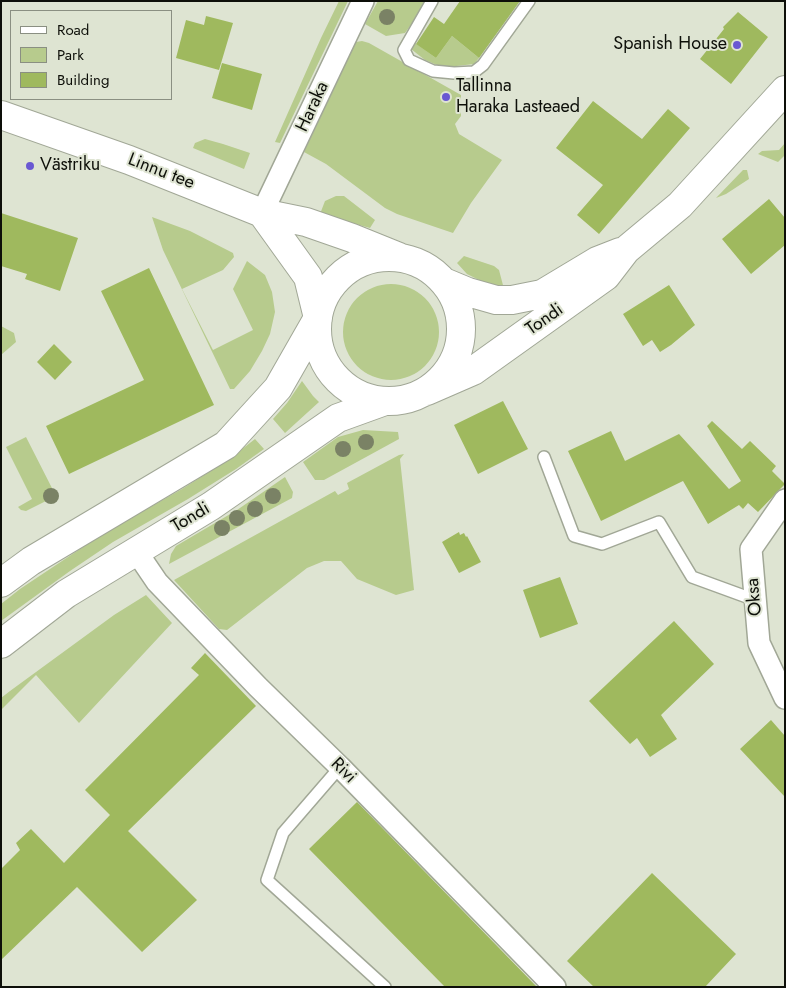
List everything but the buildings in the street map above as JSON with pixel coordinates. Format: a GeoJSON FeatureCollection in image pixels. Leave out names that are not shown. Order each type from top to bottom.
{"type":"FeatureCollection","features":[{"type":"Feature","properties":{"kind":"street","name":"Haraka"},"geometry":{"type":"LineString","coordinates":[[262,213],[363,1]]}},
{"type":"Feature","properties":{"kind":"street","name":"Tondi"},"geometry":{"type":"LineString","coordinates":[[427,391],[474,371],[606,276],[626,250],[680,205],[785,90]]}},
{"type":"Feature","properties":{"kind":"street","name":"Linnu tee"},"geometry":{"type":"LineString","coordinates":[[1,115],[129,160],[262,213],[306,222],[403,258]]}},
{"type":"Feature","properties":{"kind":"street"},"geometry":{"type":"LineString","coordinates":[[1,583],[31,562],[226,445],[278,388],[318,318],[323,302],[331,287],[343,274],[357,265],[377,258],[403,258],[427,268],[444,282],[460,316],[462,333],[458,354],[447,372],[437,384],[408,400],[385,401],[367,398],[344,386],[334,376],[326,363],[318,341],[318,318],[308,277],[262,213]]}},
{"type":"Feature","properties":{"kind":"street","name":"Tondi"},"geometry":{"type":"LineString","coordinates":[[444,282],[468,292],[496,300],[512,300],[542,294],[597,260],[626,250]]}},
{"type":"Feature","properties":{"kind":"street","name":"Tondi"},"geometry":{"type":"LineString","coordinates":[[1,644],[66,594],[211,506],[338,418],[385,401]]}},
{"type":"Feature","properties":{"kind":"street","name":"Oksa"},"geometry":{"type":"LineString","coordinates":[[785,500],[751,549],[759,643],[785,698]]}},
{"type":"Feature","properties":{"kind":"street","name":"Rivi"},"geometry":{"type":"LineString","coordinates":[[136,551],[157,582],[258,687],[555,987]]}},
{"type":"Feature","properties":{"kind":"lane"},"geometry":{"type":"LineString","coordinates":[[432,1],[404,50],[409,60],[433,71],[454,73],[474,72],[483,65],[529,1]]}},
{"type":"Feature","properties":{"kind":"lane"},"geometry":{"type":"LineString","coordinates":[[544,457],[574,536],[602,544],[659,522],[692,577],[755,600]]}},
{"type":"Feature","properties":{"kind":"lane"},"geometry":{"type":"LineString","coordinates":[[340,768],[283,833],[267,880],[385,987]]}},
{"type":"Feature","properties":{"kind":"green space"},"geometry":{"type":"Polygon","coordinates":[[[339,1],[348,1],[280,143],[275,142],[321,38],[339,1]]]}},
{"type":"Feature","properties":{"kind":"green space"},"geometry":{"type":"Polygon","coordinates":[[[378,1],[428,1],[405,33],[386,36],[365,24],[378,1]]]}},
{"type":"Feature","properties":{"kind":"green space"},"geometry":{"type":"Polygon","coordinates":[[[452,36],[479,58],[474,64],[448,67],[437,65],[425,60],[411,49],[415,43],[436,58],[452,36]]]}},
{"type":"Feature","properties":{"kind":"green space"},"geometry":{"type":"Polygon","coordinates":[[[356,42],[369,43],[461,95],[461,116],[455,124],[459,134],[502,160],[471,203],[453,233],[385,208],[326,164],[304,152],[356,42]]]}},
{"type":"Feature","properties":{"kind":"green space"},"geometry":{"type":"Polygon","coordinates":[[[205,139],[250,153],[244,169],[193,148],[195,143],[205,139]]]}},
{"type":"Feature","properties":{"kind":"green space"},"geometry":{"type":"Polygon","coordinates":[[[785,143],[785,155],[778,162],[758,154],[762,151],[779,150],[785,143]]]}},
{"type":"Feature","properties":{"kind":"green space"},"geometry":{"type":"Polygon","coordinates":[[[743,170],[747,170],[749,179],[726,194],[716,198],[743,170]]]}},
{"type":"Feature","properties":{"kind":"green space"},"geometry":{"type":"Polygon","coordinates":[[[336,196],[344,196],[375,220],[370,228],[320,214],[325,201],[336,196]]]}},
{"type":"Feature","properties":{"kind":"green space"},"geometry":{"type":"Polygon","coordinates":[[[152,217],[190,231],[233,253],[234,257],[223,270],[182,289],[213,350],[253,330],[233,289],[247,261],[265,275],[272,292],[275,312],[270,334],[250,371],[234,389],[230,389],[163,250],[152,217]]]}},
{"type":"Feature","properties":{"kind":"green space"},"geometry":{"type":"Polygon","coordinates":[[[464,256],[494,266],[499,270],[504,289],[493,287],[467,274],[457,263],[464,256]]]}},
{"type":"Feature","properties":{"kind":"green space"},"geometry":{"type":"Polygon","coordinates":[[[391,284],[409,288],[425,298],[435,314],[439,332],[435,350],[425,366],[409,376],[391,380],[373,376],[357,366],[347,350],[343,332],[347,314],[357,298],[373,288],[391,284]]]}},
{"type":"Feature","properties":{"kind":"green space"},"geometry":{"type":"Polygon","coordinates":[[[1,326],[14,333],[16,342],[1,355],[1,326]]]}},
{"type":"Feature","properties":{"kind":"green space"},"geometry":{"type":"Polygon","coordinates":[[[302,381],[319,402],[285,433],[273,419],[302,381]]]}},
{"type":"Feature","properties":{"kind":"green space"},"geometry":{"type":"Polygon","coordinates":[[[363,430],[398,432],[399,439],[324,480],[315,480],[303,462],[338,437],[363,430]]]}},
{"type":"Feature","properties":{"kind":"green space"},"geometry":{"type":"Polygon","coordinates":[[[26,437],[55,494],[54,497],[26,511],[18,507],[32,499],[6,447],[26,437]]]}},
{"type":"Feature","properties":{"kind":"green space"},"geometry":{"type":"Polygon","coordinates":[[[255,439],[264,449],[188,499],[113,542],[1,621],[1,604],[20,589],[101,535],[182,489],[228,460],[255,439]]]}},
{"type":"Feature","properties":{"kind":"green space"},"geometry":{"type":"Polygon","coordinates":[[[404,454],[400,459],[414,590],[396,595],[357,579],[341,561],[324,561],[307,568],[227,630],[219,629],[174,580],[335,491],[338,495],[349,489],[347,483],[404,454]]]}},
{"type":"Feature","properties":{"kind":"green space"},"geometry":{"type":"Polygon","coordinates":[[[285,477],[293,492],[292,498],[169,564],[171,554],[176,546],[237,510],[285,477]]]}},
{"type":"Feature","properties":{"kind":"green space"},"geometry":{"type":"Polygon","coordinates":[[[146,595],[172,623],[79,723],[36,675],[1,710],[1,698],[114,615],[146,595]]]}},
{"type":"Feature","properties":{"kind":"place","name":"Spanish House"},"geometry":{"type":"Point","coordinates":[737,45]}},
{"type":"Feature","properties":{"kind":"place","name":"Tallinna Haraka Lasteaed"},"geometry":{"type":"Point","coordinates":[446,97]}},
{"type":"Feature","properties":{"kind":"place","name":"Västriku"},"geometry":{"type":"Point","coordinates":[30,166]}}]}
